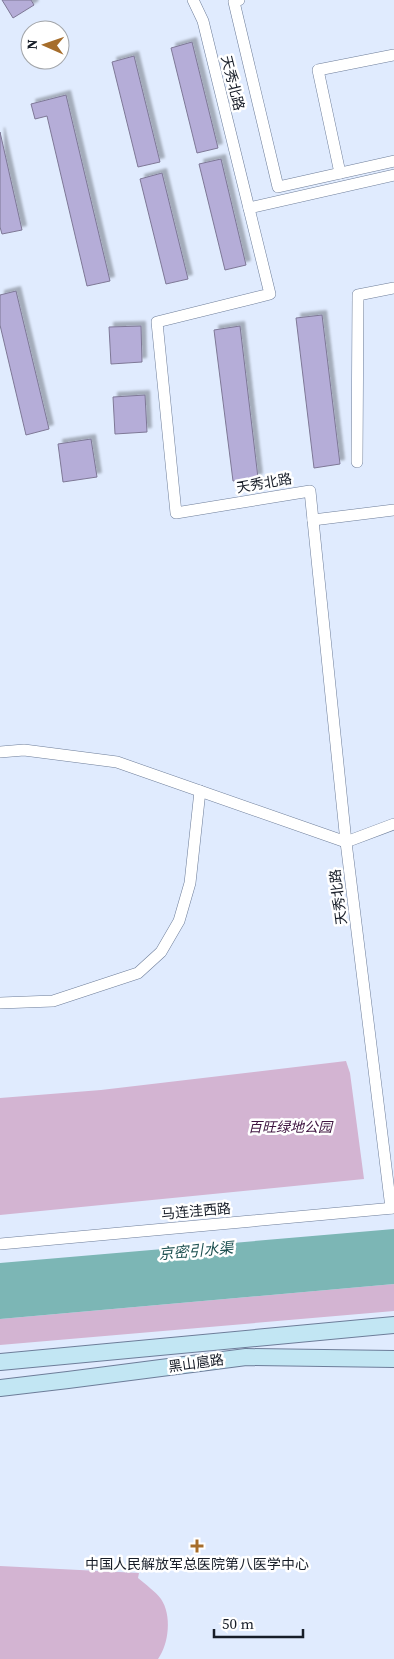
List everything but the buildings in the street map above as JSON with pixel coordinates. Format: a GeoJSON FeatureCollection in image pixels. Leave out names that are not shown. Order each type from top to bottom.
{"type":"FeatureCollection","features":[{"type":"Feature","properties":{"kind":"main road","name":"黑山扈路"},"geometry":{"type":"LineString","coordinates":[[0,1362],[394,1325]]}},
{"type":"Feature","properties":{"kind":"main road","name":"黑山扈路"},"geometry":{"type":"LineString","coordinates":[[0,1388],[246,1357],[394,1359]]}},
{"type":"Feature","properties":{"kind":"street","name":"天秀北路"},"geometry":{"type":"LineString","coordinates":[[193,0],[203,20],[270,294],[157,322],[176,514],[310,491],[346,842],[392,1208]]}},
{"type":"Feature","properties":{"kind":"street"},"geometry":{"type":"LineString","coordinates":[[239,0],[234,2],[278,187],[394,161]]}},
{"type":"Feature","properties":{"kind":"street"},"geometry":{"type":"LineString","coordinates":[[340,174],[318,70],[394,55]]}},
{"type":"Feature","properties":{"kind":"street"},"geometry":{"type":"LineString","coordinates":[[249,208],[394,175]]}},
{"type":"Feature","properties":{"kind":"street"},"geometry":{"type":"LineString","coordinates":[[357,462],[358,295],[394,288]]}},
{"type":"Feature","properties":{"kind":"street"},"geometry":{"type":"LineString","coordinates":[[313,520],[394,510]]}},
{"type":"Feature","properties":{"kind":"street"},"geometry":{"type":"LineString","coordinates":[[0,752],[24,750],[117,762],[346,842],[394,824]]}},
{"type":"Feature","properties":{"kind":"street"},"geometry":{"type":"LineString","coordinates":[[0,1004],[53,1001],[138,973],[161,952],[178,921],[190,883],[200,791]]}},
{"type":"Feature","properties":{"kind":"street","name":"马连洼西路"},"geometry":{"type":"LineString","coordinates":[[0,1244],[392,1208]]}},
{"type":"Feature","properties":{"kind":"green space","name":"百旺绿地公园"},"geometry":{"type":"Polygon","coordinates":[[[346,1061],[350,1073],[364,1179],[0,1215],[0,1098],[101,1090],[346,1061]]]}},
{"type":"Feature","properties":{"kind":"green space"},"geometry":{"type":"Polygon","coordinates":[[[394,1284],[394,1311],[0,1345],[0,1319],[394,1284]]]}},
{"type":"Feature","properties":{"kind":"green space"},"geometry":{"type":"Polygon","coordinates":[[[0,1566],[139,1573],[138,1578],[159,1596],[167,1613],[167,1638],[162,1653],[158,1659],[0,1659],[0,1566]]]}},
{"type":"Feature","properties":{"kind":"water","name":"京密引水渠"},"geometry":{"type":"Polygon","coordinates":[[[394,1229],[394,1284],[0,1319],[0,1263],[394,1229]]]}},
{"type":"Feature","properties":{"kind":"place","name":"中国人民解放军总医院第八医学中心"},"geometry":{"type":"Point","coordinates":[197,1546]}}]}
